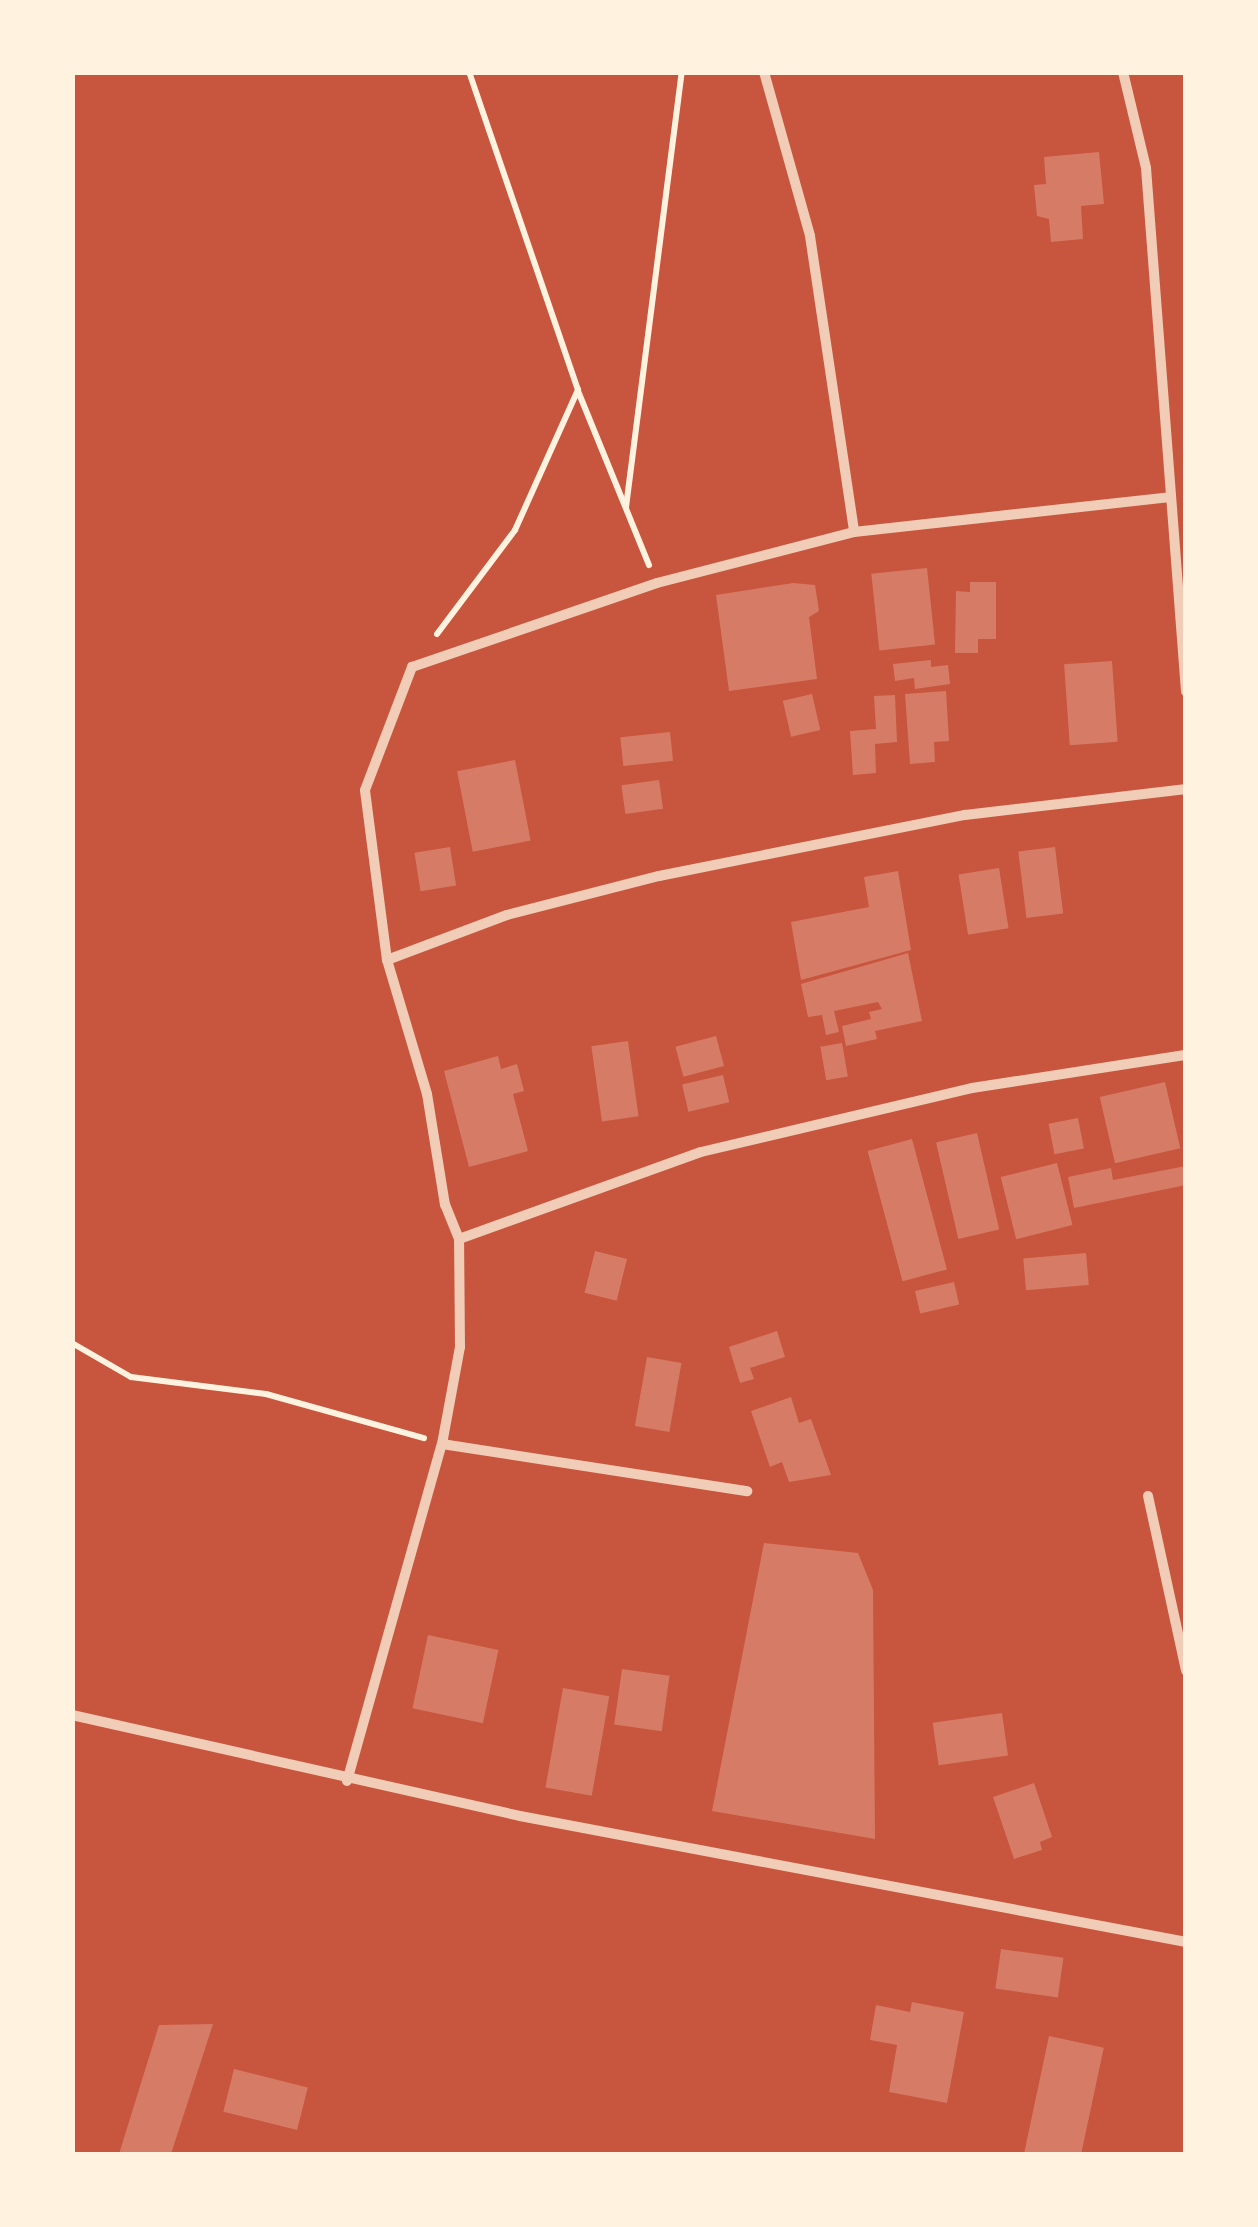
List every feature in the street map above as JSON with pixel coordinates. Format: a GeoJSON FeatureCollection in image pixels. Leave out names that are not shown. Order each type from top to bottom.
{"type":"FeatureCollection","features":[{"type":"Feature","properties":{"kind":"street"},"geometry":{"type":"LineString","coordinates":[[764,72],[810,236],[854,532]]}},
{"type":"Feature","properties":{"kind":"street"},"geometry":{"type":"LineString","coordinates":[[1123,72],[1146,168],[1186,691]]}},
{"type":"Feature","properties":{"kind":"street"},"geometry":{"type":"LineString","coordinates":[[347,1781],[442,1444],[460,1347],[459,1239],[387,960],[365,790],[412,667],[656,583],[854,532],[1170,497]]}},
{"type":"Feature","properties":{"kind":"street"},"geometry":{"type":"LineString","coordinates":[[387,960],[507,915],[658,876],[965,815],[1186,788]]}},
{"type":"Feature","properties":{"kind":"street"},"geometry":{"type":"LineString","coordinates":[[459,1239],[700,1152],[972,1088],[1186,1054]]}},
{"type":"Feature","properties":{"kind":"street"},"geometry":{"type":"LineString","coordinates":[[442,1444],[747,1492]]}},
{"type":"Feature","properties":{"kind":"street"},"geometry":{"type":"LineString","coordinates":[[1148,1496],[1186,1671]]}},
{"type":"Feature","properties":{"kind":"street"},"geometry":{"type":"LineString","coordinates":[[72,1715],[347,1781],[860,1885],[1186,1942]]}},
{"type":"Feature","properties":{"kind":"path"},"geometry":{"type":"LineString","coordinates":[[469,72],[578,390],[656,583]]}},
{"type":"Feature","properties":{"kind":"path"},"geometry":{"type":"LineString","coordinates":[[626,507],[682,72]]}},
{"type":"Feature","properties":{"kind":"path"},"geometry":{"type":"LineString","coordinates":[[412,667],[516,530],[578,390]]}},
{"type":"Feature","properties":{"kind":"path"},"geometry":{"type":"LineString","coordinates":[[72,1343],[130,1378],[266,1394],[364,1416],[442,1444]]}},
{"type":"Feature","properties":{"kind":"building"},"geometry":{"type":"Polygon","coordinates":[[[1099,152],[1104,204],[1081,206],[1083,239],[1051,242],[1049,219],[1037,216],[1034,185],[1046,184],[1044,157],[1099,152]]]}},
{"type":"Feature","properties":{"kind":"building"},"geometry":{"type":"Polygon","coordinates":[[[927,568],[935,645],[879,650],[871,574],[927,568]]]}},
{"type":"Feature","properties":{"kind":"building"},"geometry":{"type":"Polygon","coordinates":[[[970,582],[996,582],[996,639],[978,639],[978,653],[955,653],[956,591],[970,592],[970,582]]]}},
{"type":"Feature","properties":{"kind":"building"},"geometry":{"type":"Polygon","coordinates":[[[793,583],[815,585],[819,611],[809,617],[817,679],[729,691],[716,595],[793,583]]]}},
{"type":"Feature","properties":{"kind":"building"},"geometry":{"type":"Polygon","coordinates":[[[931,660],[931,667],[948,665],[950,684],[915,689],[914,678],[895,681],[893,664],[931,660]]]}},
{"type":"Feature","properties":{"kind":"building"},"geometry":{"type":"Polygon","coordinates":[[[1112,661],[1118,742],[1070,745],[1064,664],[1112,661]]]}},
{"type":"Feature","properties":{"kind":"building"},"geometry":{"type":"Polygon","coordinates":[[[946,691],[949,741],[934,742],[935,762],[910,764],[905,694],[946,691]]]}},
{"type":"Feature","properties":{"kind":"building"},"geometry":{"type":"Polygon","coordinates":[[[812,694],[820,730],[791,737],[783,701],[812,694]]]}},
{"type":"Feature","properties":{"kind":"building"},"geometry":{"type":"Polygon","coordinates":[[[895,695],[897,742],[875,744],[876,773],[853,775],[850,731],[876,729],[874,696],[895,695]]]}},
{"type":"Feature","properties":{"kind":"building"},"geometry":{"type":"Polygon","coordinates":[[[670,732],[673,761],[623,766],[620,737],[670,732]]]}},
{"type":"Feature","properties":{"kind":"building"},"geometry":{"type":"Polygon","coordinates":[[[515,760],[531,840],[473,852],[457,771],[515,760]]]}},
{"type":"Feature","properties":{"kind":"building"},"geometry":{"type":"Polygon","coordinates":[[[659,780],[663,809],[625,814],[621,785],[659,780]]]}},
{"type":"Feature","properties":{"kind":"building"},"geometry":{"type":"Polygon","coordinates":[[[450,847],[456,886],[421,891],[414,853],[450,847]]]}},
{"type":"Feature","properties":{"kind":"building"},"geometry":{"type":"Polygon","coordinates":[[[1055,847],[1063,914],[1026,918],[1018,852],[1055,847]]]}},
{"type":"Feature","properties":{"kind":"building"},"geometry":{"type":"Polygon","coordinates":[[[999,868],[1009,928],[968,935],[959,874],[999,868]]]}},
{"type":"Feature","properties":{"kind":"building"},"geometry":{"type":"Polygon","coordinates":[[[898,871],[911,950],[801,980],[791,922],[869,907],[864,877],[898,871]]]}},
{"type":"Feature","properties":{"kind":"building"},"geometry":{"type":"Polygon","coordinates":[[[908,953],[922,1021],[875,1031],[877,1039],[846,1046],[842,1026],[871,1019],[869,1012],[882,1009],[878,1002],[834,1011],[839,1032],[826,1035],[822,1015],[808,1017],[801,984],[908,953]]]}},
{"type":"Feature","properties":{"kind":"building"},"geometry":{"type":"Polygon","coordinates":[[[716,1036],[724,1066],[683,1077],[675,1047],[716,1036]]]}},
{"type":"Feature","properties":{"kind":"building"},"geometry":{"type":"Polygon","coordinates":[[[628,1041],[639,1116],[602,1121],[591,1046],[628,1041]]]}},
{"type":"Feature","properties":{"kind":"building"},"geometry":{"type":"Polygon","coordinates":[[[842,1043],[848,1076],[826,1080],[820,1047],[842,1043]]]}},
{"type":"Feature","properties":{"kind":"building"},"geometry":{"type":"Polygon","coordinates":[[[498,1056],[501,1069],[517,1064],[524,1091],[513,1094],[528,1151],[469,1167],[444,1071],[498,1056]]]}},
{"type":"Feature","properties":{"kind":"building"},"geometry":{"type":"Polygon","coordinates":[[[723,1075],[729,1102],[688,1112],[682,1084],[723,1075]]]}},
{"type":"Feature","properties":{"kind":"building"},"geometry":{"type":"Polygon","coordinates":[[[1165,1082],[1180,1148],[1115,1163],[1100,1097],[1165,1082]]]}},
{"type":"Feature","properties":{"kind":"building"},"geometry":{"type":"Polygon","coordinates":[[[1078,1118],[1084,1148],[1054,1154],[1049,1124],[1078,1118]]]}},
{"type":"Feature","properties":{"kind":"building"},"geometry":{"type":"Polygon","coordinates":[[[977,1133],[999,1229],[958,1239],[936,1142],[977,1133]]]}},
{"type":"Feature","properties":{"kind":"building"},"geometry":{"type":"Polygon","coordinates":[[[912,1139],[947,1269],[903,1281],[868,1151],[912,1139]]]}},
{"type":"Feature","properties":{"kind":"building"},"geometry":{"type":"Polygon","coordinates":[[[1057,1163],[1072,1225],[1016,1239],[1001,1177],[1057,1163]]]}},
{"type":"Feature","properties":{"kind":"building"},"geometry":{"type":"Polygon","coordinates":[[[1186,1166],[1186,1185],[1074,1208],[1068,1177],[1111,1168],[1113,1180],[1186,1166]]]}},
{"type":"Feature","properties":{"kind":"building"},"geometry":{"type":"Polygon","coordinates":[[[595,1251],[627,1259],[617,1301],[585,1293],[595,1251]]]}},
{"type":"Feature","properties":{"kind":"building"},"geometry":{"type":"Polygon","coordinates":[[[1086,1253],[1089,1285],[1026,1290],[1023,1258],[1086,1253]]]}},
{"type":"Feature","properties":{"kind":"building"},"geometry":{"type":"Polygon","coordinates":[[[954,1282],[959,1304],[920,1313],[915,1291],[954,1282]]]}},
{"type":"Feature","properties":{"kind":"building"},"geometry":{"type":"Polygon","coordinates":[[[777,1331],[785,1357],[750,1368],[754,1379],[740,1383],[729,1347],[777,1331]]]}},
{"type":"Feature","properties":{"kind":"building"},"geometry":{"type":"Polygon","coordinates":[[[647,1357],[681,1363],[669,1432],[635,1426],[647,1357]]]}},
{"type":"Feature","properties":{"kind":"building"},"geometry":{"type":"Polygon","coordinates":[[[791,1397],[799,1423],[811,1419],[831,1475],[789,1482],[782,1462],[770,1467],[751,1411],[791,1397]]]}},
{"type":"Feature","properties":{"kind":"building"},"geometry":{"type":"Polygon","coordinates":[[[764,1543],[858,1553],[873,1590],[875,1839],[712,1811],[764,1543]]]}},
{"type":"Feature","properties":{"kind":"building"},"geometry":{"type":"Polygon","coordinates":[[[428,1635],[498,1650],[483,1723],[412,1708],[428,1635]]]}},
{"type":"Feature","properties":{"kind":"building"},"geometry":{"type":"Polygon","coordinates":[[[622,1669],[670,1676],[662,1731],[614,1724],[622,1669]]]}},
{"type":"Feature","properties":{"kind":"building"},"geometry":{"type":"Polygon","coordinates":[[[563,1688],[609,1696],[592,1796],[545,1787],[563,1688]]]}},
{"type":"Feature","properties":{"kind":"building"},"geometry":{"type":"Polygon","coordinates":[[[1002,1713],[1008,1756],[939,1765],[933,1723],[1002,1713]]]}},
{"type":"Feature","properties":{"kind":"building"},"geometry":{"type":"Polygon","coordinates":[[[1034,1783],[1052,1837],[1040,1842],[1042,1850],[1014,1859],[993,1797],[1034,1783]]]}},
{"type":"Feature","properties":{"kind":"building"},"geometry":{"type":"Polygon","coordinates":[[[1001,1949],[1063,1958],[1058,1997],[995,1989],[1001,1949]]]}},
{"type":"Feature","properties":{"kind":"building"},"geometry":{"type":"Polygon","coordinates":[[[912,2002],[964,2012],[947,2103],[889,2092],[897,2045],[870,2040],[876,2005],[910,2012],[912,2002]]]}},
{"type":"Feature","properties":{"kind":"building"},"geometry":{"type":"Polygon","coordinates":[[[213,2024],[171,2154],[119,2154],[159,2025],[213,2024]]]}},
{"type":"Feature","properties":{"kind":"building"},"geometry":{"type":"Polygon","coordinates":[[[1049,2036],[1104,2048],[1081,2154],[1024,2152],[1049,2036]]]}},
{"type":"Feature","properties":{"kind":"building"},"geometry":{"type":"Polygon","coordinates":[[[234,2069],[308,2087],[297,2130],[223,2112],[234,2069]]]}}]}
